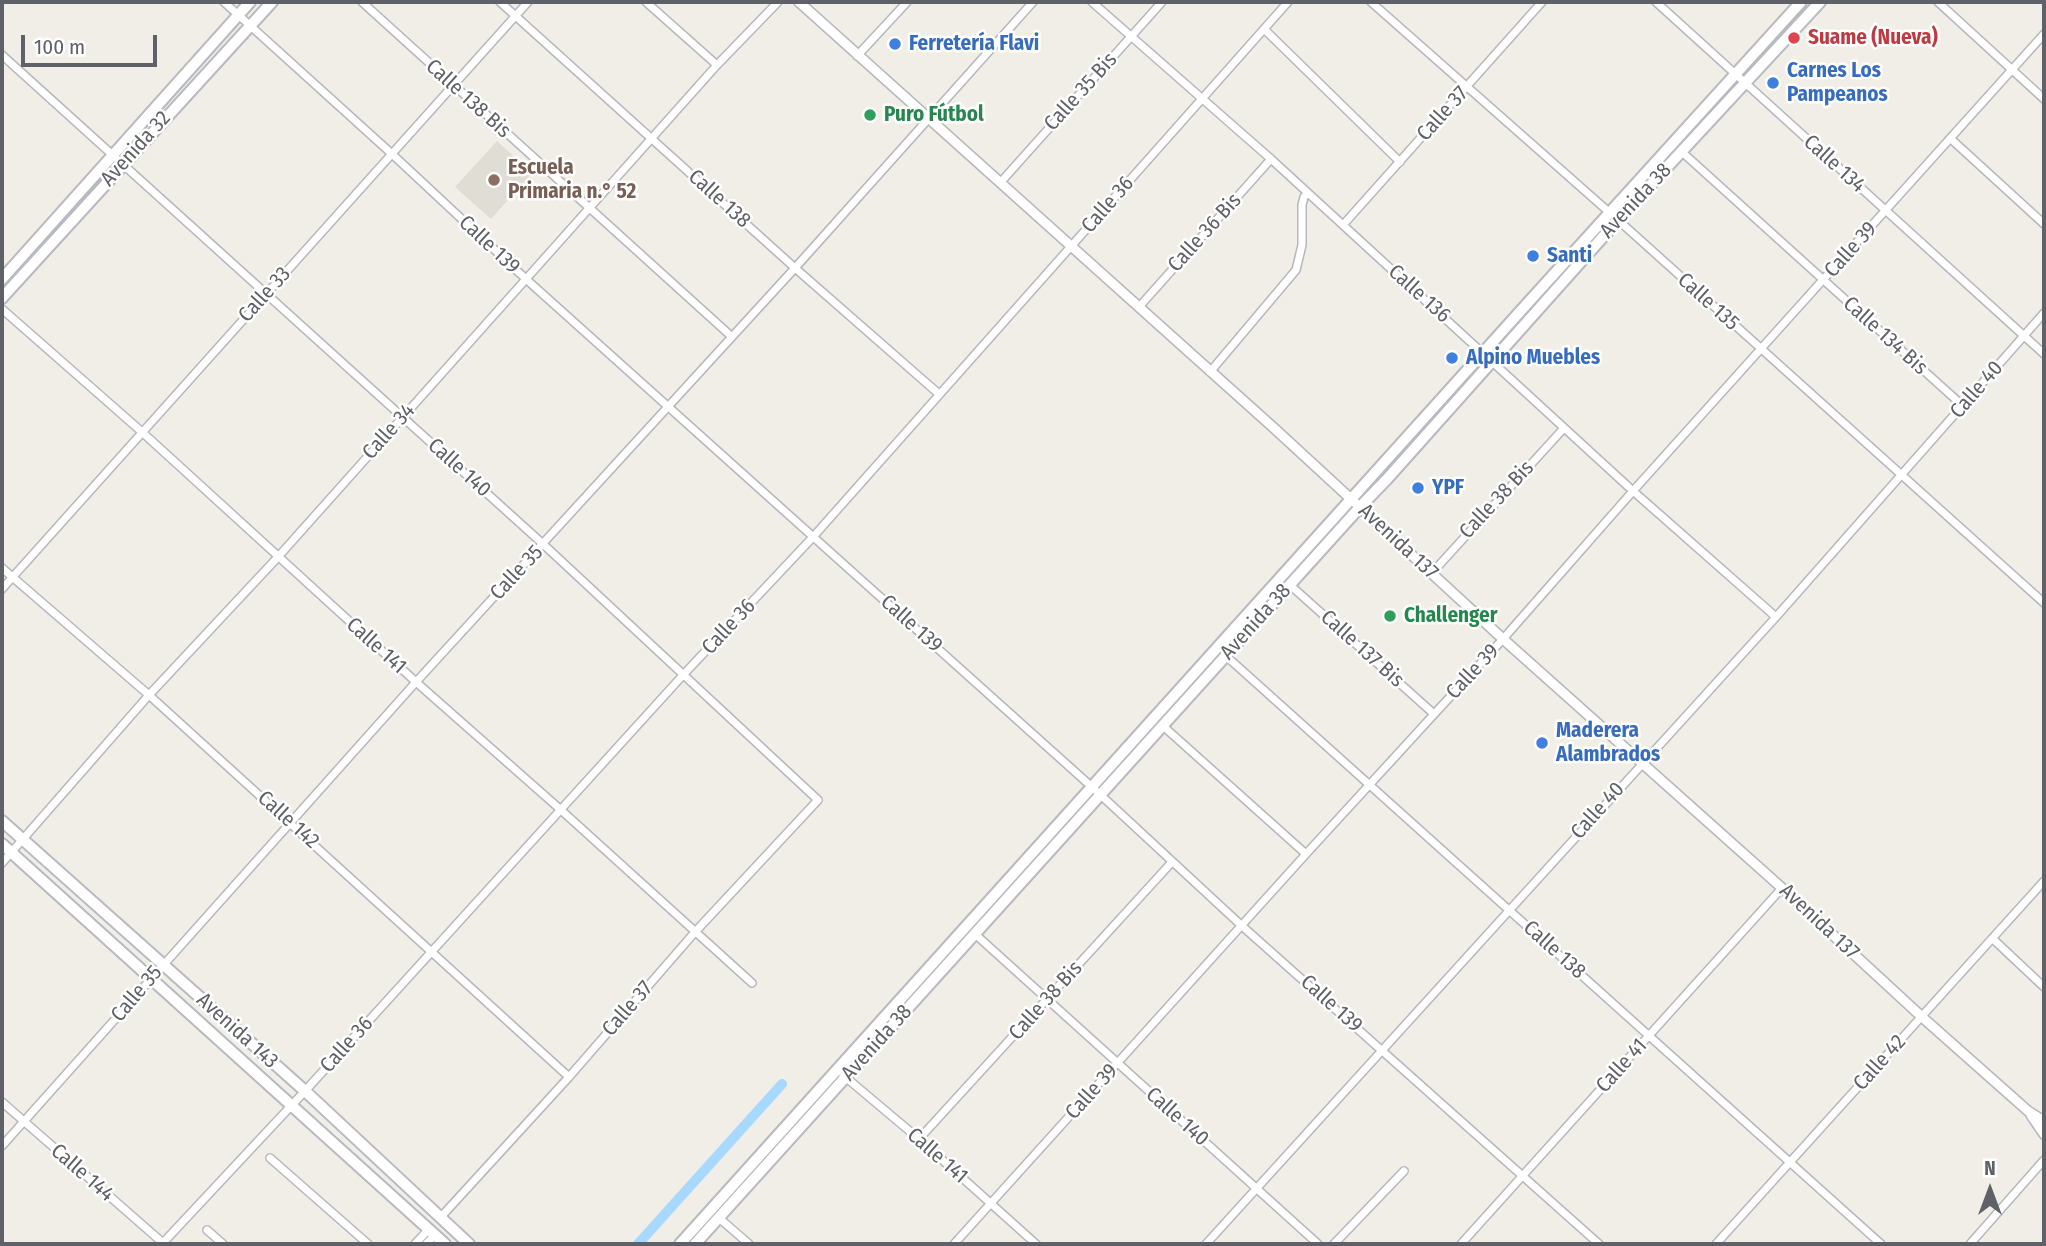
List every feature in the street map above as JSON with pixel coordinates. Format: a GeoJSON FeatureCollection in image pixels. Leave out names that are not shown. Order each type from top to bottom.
{"type":"FeatureCollection","features":[{"type":"Feature","properties":{"kind":"main road","name":"Avenida 32"},"geometry":{"type":"LineString","coordinates":[[2,279],[250,2]]}},
{"type":"Feature","properties":{"kind":"main road","name":"Avenida 32"},"geometry":{"type":"LineString","coordinates":[[2,298],[272,2]]}},
{"type":"Feature","properties":{"kind":"main road","name":"Avenida 38"},"geometry":{"type":"LineString","coordinates":[[680,1244],[975,934],[1096,791],[1163,726],[1493,362],[1614,216],[1801,2]]}},
{"type":"Feature","properties":{"kind":"main road","name":"Avenida 38"},"geometry":{"type":"LineString","coordinates":[[695,1244],[841,1074],[1096,791],[1483,352],[1614,216],[1682,152],[1820,2]]}},
{"type":"Feature","properties":{"kind":"main road","name":"Avenida 143"},"geometry":{"type":"LineString","coordinates":[[2,821],[305,1091],[469,1244]]}},
{"type":"Feature","properties":{"kind":"main road","name":"Avenida 143"},"geometry":{"type":"LineString","coordinates":[[2,844],[445,1244]]}},
{"type":"Feature","properties":{"kind":"street","name":"Calle 139"},"geometry":{"type":"LineString","coordinates":[[224,2],[527,280],[1096,791],[1242,926],[1599,1244]]}},
{"type":"Feature","properties":{"kind":"street","name":"Calle 138 Bis"},"geometry":{"type":"LineString","coordinates":[[362,2],[732,336]]}},
{"type":"Feature","properties":{"kind":"street","name":"Calle 138"},"geometry":{"type":"LineString","coordinates":[[500,2],[939,394]]}},
{"type":"Feature","properties":{"kind":"street","name":"Calle 33"},"geometry":{"type":"LineString","coordinates":[[2,589],[528,2]]}},
{"type":"Feature","properties":{"kind":"street"},"geometry":{"type":"LineString","coordinates":[[646,2],[717,65]]}},
{"type":"Feature","properties":{"kind":"street","name":"Calle 34"},"geometry":{"type":"LineString","coordinates":[[2,863],[149,695],[278,558],[717,65],[778,2]]}},
{"type":"Feature","properties":{"kind":"street","name":"Avenida 137"},"geometry":{"type":"LineString","coordinates":[[799,2],[1922,1017],[2028,1111],[2044,1121]]}},
{"type":"Feature","properties":{"kind":"street"},"geometry":{"type":"LineString","coordinates":[[857,55],[907,2]]}},
{"type":"Feature","properties":{"kind":"street","name":"Calle 35"},"geometry":{"type":"LineString","coordinates":[[2,1146],[416,682],[795,268],[1033,2]]}},
{"type":"Feature","properties":{"kind":"street","name":"Calle 136"},"geometry":{"type":"LineString","coordinates":[[1092,2],[1271,159],[1633,491],[1776,617]]}},
{"type":"Feature","properties":{"kind":"street","name":"Calle 35 Bis"},"geometry":{"type":"LineString","coordinates":[[1000,183],[1162,2]]}},
{"type":"Feature","properties":{"kind":"street","name":"Calle 36"},"geometry":{"type":"LineString","coordinates":[[162,1244],[293,1105],[684,674],[813,537],[1288,2]]}},
{"type":"Feature","properties":{"kind":"street","name":"Calle 135"},"geometry":{"type":"LineString","coordinates":[[1371,2],[2043,600]]}},
{"type":"Feature","properties":{"kind":"street","name":"Calle 37"},"geometry":{"type":"LineString","coordinates":[[1343,225],[1542,2]]}},
{"type":"Feature","properties":{"kind":"street","name":"Calle 134"},"geometry":{"type":"LineString","coordinates":[[1656,2],[2044,354]]}},
{"type":"Feature","properties":{"kind":"street"},"geometry":{"type":"LineString","coordinates":[[1938,2],[2044,99]]}},
{"type":"Feature","properties":{"kind":"street"},"geometry":{"type":"LineString","coordinates":[[1264,29],[1400,162]]}},
{"type":"Feature","properties":{"kind":"street","name":"Calle 39"},"geometry":{"type":"LineString","coordinates":[[954,1244],[1503,639],[2044,34]]}},
{"type":"Feature","properties":{"kind":"street","name":"Calle 140"},"geometry":{"type":"LineString","coordinates":[[2,55],[543,544],[818,800]]}},
{"type":"Feature","properties":{"kind":"street"},"geometry":{"type":"LineString","coordinates":[[1951,139],[2044,224]]}},
{"type":"Feature","properties":{"kind":"street","name":"Calle 134 Bis"},"geometry":{"type":"LineString","coordinates":[[1682,152],[1963,406]]}},
{"type":"Feature","properties":{"kind":"street","name":"Calle 36 Bis"},"geometry":{"type":"LineString","coordinates":[[1139,307],[1271,159]]}},
{"type":"Feature","properties":{"kind":"street"},"geometry":{"type":"LineString","coordinates":[[1210,372],[1296,270],[1302,245],[1302,205],[1308,193]]}},
{"type":"Feature","properties":{"kind":"street","name":"Calle 141"},"geometry":{"type":"LineString","coordinates":[[2,309],[752,983]]}},
{"type":"Feature","properties":{"kind":"street","name":"Calle 40"},"geometry":{"type":"LineString","coordinates":[[1206,1244],[1776,617],[2044,313]]}},
{"type":"Feature","properties":{"kind":"street","name":"Calle 38 Bis"},"geometry":{"type":"LineString","coordinates":[[1431,574],[1564,428]]}},
{"type":"Feature","properties":{"kind":"street","name":"Calle 142"},"geometry":{"type":"LineString","coordinates":[[2,568],[291,822],[569,1077]]}},
{"type":"Feature","properties":{"kind":"street","name":"Calle 137 Bis"},"geometry":{"type":"LineString","coordinates":[[1290,585],[1434,713]]}},
{"type":"Feature","properties":{"kind":"street","name":"Calle 138"},"geometry":{"type":"LineString","coordinates":[[1226,656],[1881,1244]]}},
{"type":"Feature","properties":{"kind":"street"},"geometry":{"type":"LineString","coordinates":[[1163,726],[1306,854]]}},
{"type":"Feature","properties":{"kind":"street","name":"Calle 37"},"geometry":{"type":"LineString","coordinates":[[440,1218],[569,1077],[695,932],[818,800]]}},
{"type":"Feature","properties":{"kind":"street","name":"Calle 38 Bis"},"geometry":{"type":"LineString","coordinates":[[919,1139],[1172,862]]}},
{"type":"Feature","properties":{"kind":"street","name":"Calle 42"},"geometry":{"type":"LineString","coordinates":[[1716,1244],[2044,881]]}},
{"type":"Feature","properties":{"kind":"street","name":"Calle 41"},"geometry":{"type":"LineString","coordinates":[[1461,1244],[1782,888]]}},
{"type":"Feature","properties":{"kind":"street","name":"Calle 140"},"geometry":{"type":"LineString","coordinates":[[975,934],[1318,1244]]}},
{"type":"Feature","properties":{"kind":"street"},"geometry":{"type":"LineString","coordinates":[[1993,939],[2044,987]]}},
{"type":"Feature","properties":{"kind":"street","name":"Calle 141"},"geometry":{"type":"LineString","coordinates":[[841,1074],[919,1139],[1036,1244]]}},
{"type":"Feature","properties":{"kind":"street","name":"Calle 144"},"geometry":{"type":"LineString","coordinates":[[2,1102],[162,1244]]}},
{"type":"Feature","properties":{"kind":"street","name":"Avenida 137"},"geometry":{"type":"LineString","coordinates":[[2028,1111],[2044,1134]]}},
{"type":"Feature","properties":{"kind":"street"},"geometry":{"type":"LineString","coordinates":[[270,1158],[368,1244]]}},
{"type":"Feature","properties":{"kind":"street"},"geometry":{"type":"LineString","coordinates":[[1970,1244],[2044,1160]]}},
{"type":"Feature","properties":{"kind":"street"},"geometry":{"type":"LineString","coordinates":[[1334,1244],[1404,1171]]}},
{"type":"Feature","properties":{"kind":"street"},"geometry":{"type":"LineString","coordinates":[[719,1218],[749,1244]]}},
{"type":"Feature","properties":{"kind":"street"},"geometry":{"type":"LineString","coordinates":[[207,1230],[223,1244]]}},
{"type":"Feature","properties":{"kind":"street"},"geometry":{"type":"LineString","coordinates":[[415,1244],[432,1232]]}},
{"type":"Feature","properties":{"kind":"street"},"geometry":{"type":"LineString","coordinates":[[426,1244],[432,1232]]}},
{"type":"Feature","properties":{"kind":"shaded area","name":"Escuela Primaria n.° 52"},"geometry":{"type":"Polygon","coordinates":[[[497,141],[532,173],[491,219],[455,187],[497,141]]]}},
{"type":"Feature","properties":{"kind":"waterway"},"geometry":{"type":"LineString","coordinates":[[638,1244],[782,1084]]}},
{"type":"Feature","properties":{"kind":"place","name":"Suame (Nueva)"},"geometry":{"type":"Point","coordinates":[1794,38]}},
{"type":"Feature","properties":{"kind":"place","name":"Ferretería Flavi"},"geometry":{"type":"Point","coordinates":[895,44]}},
{"type":"Feature","properties":{"kind":"place","name":"Carnes Los Pampeanos"},"geometry":{"type":"Point","coordinates":[1773,83]}},
{"type":"Feature","properties":{"kind":"place","name":"Puro Fútbol"},"geometry":{"type":"Point","coordinates":[870,115]}},
{"type":"Feature","properties":{"kind":"place","name":"Escuela Primaria n.° 52"},"geometry":{"type":"Point","coordinates":[494,180]}},
{"type":"Feature","properties":{"kind":"place","name":"Santi"},"geometry":{"type":"Point","coordinates":[1533,256]}},
{"type":"Feature","properties":{"kind":"place","name":"Alpino Muebles"},"geometry":{"type":"Point","coordinates":[1452,358]}},
{"type":"Feature","properties":{"kind":"place","name":"YPF"},"geometry":{"type":"Point","coordinates":[1418,488]}},
{"type":"Feature","properties":{"kind":"place","name":"Challenger"},"geometry":{"type":"Point","coordinates":[1390,616]}},
{"type":"Feature","properties":{"kind":"place","name":"Maderera Alambrados"},"geometry":{"type":"Point","coordinates":[1542,743]}}]}
